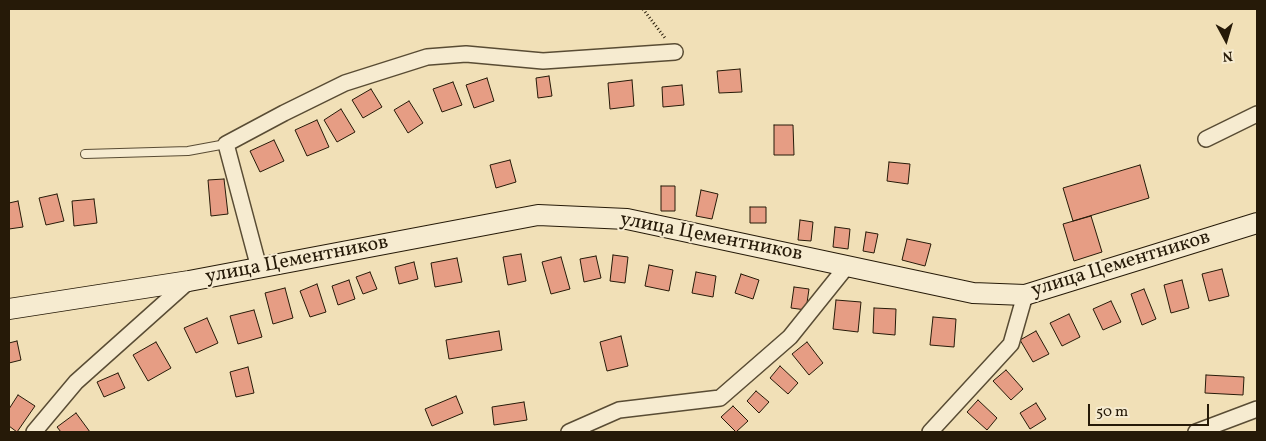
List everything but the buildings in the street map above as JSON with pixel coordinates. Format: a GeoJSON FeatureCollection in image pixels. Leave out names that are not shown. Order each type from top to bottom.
{"type":"FeatureCollection","features":[{"type":"Feature","properties":{"kind":"street"},"geometry":{"type":"LineString","coordinates":[[259,268],[226,144],[345,83],[427,57],[466,54],[542,61],[675,52]]}},
{"type":"Feature","properties":{"kind":"street"},"geometry":{"type":"LineString","coordinates":[[1206,139],[1257,114]]}},
{"type":"Feature","properties":{"kind":"street","name":"улица Цементников"},"geometry":{"type":"LineString","coordinates":[[9,309],[189,281],[538,216],[627,219],[973,293],[1025,294],[1257,224]]}},
{"type":"Feature","properties":{"kind":"street"},"geometry":{"type":"LineString","coordinates":[[569,432],[618,410],[720,398],[790,337],[847,266]]}},
{"type":"Feature","properties":{"kind":"street"},"geometry":{"type":"LineString","coordinates":[[34,432],[76,382],[189,281]]}},
{"type":"Feature","properties":{"kind":"street"},"geometry":{"type":"LineString","coordinates":[[930,432],[1011,344],[1025,294]]}},
{"type":"Feature","properties":{"kind":"street"},"geometry":{"type":"LineString","coordinates":[[1198,432],[1257,409]]}},
{"type":"Feature","properties":{"kind":"lane"},"geometry":{"type":"LineString","coordinates":[[85,154],[188,151],[226,144]]}},
{"type":"Feature","properties":{"kind":"path"},"geometry":{"type":"LineString","coordinates":[[643,9],[675,52]]}}]}
